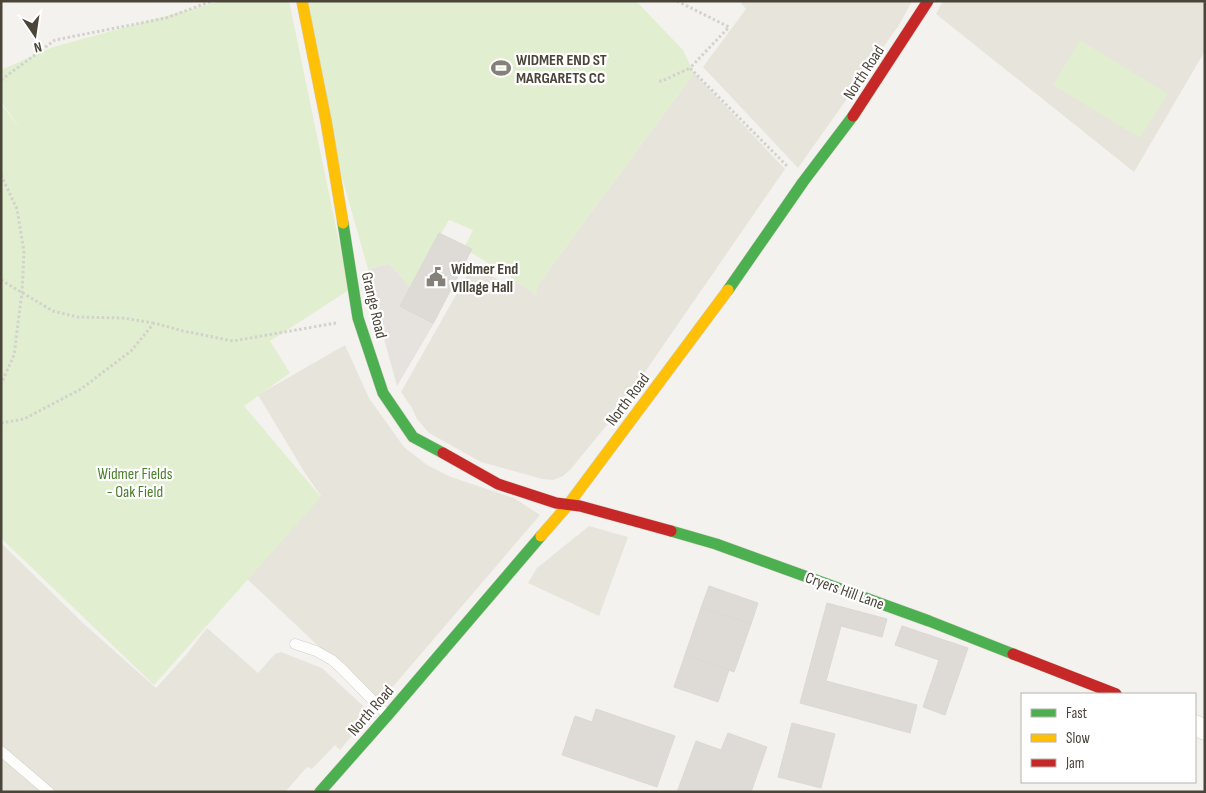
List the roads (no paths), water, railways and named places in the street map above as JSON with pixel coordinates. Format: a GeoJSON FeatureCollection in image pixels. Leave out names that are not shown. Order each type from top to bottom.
{"type":"FeatureCollection","features":[{"type":"Feature","properties":{"kind":"street","name":"Grange Road"},"geometry":{"type":"LineString","coordinates":[[302,1],[326,121],[358,318],[383,393],[412,438],[498,484],[556,503],[568,505]]}},
{"type":"Feature","properties":{"kind":"street","name":"North Road"},"geometry":{"type":"LineString","coordinates":[[320,792],[388,716],[568,505],[720,302],[803,182],[857,110],[928,1]]}},
{"type":"Feature","properties":{"kind":"street","name":"Cryers Hill Lane"},"geometry":{"type":"LineString","coordinates":[[568,505],[580,506],[716,544],[929,621],[1113,693]]}},
{"type":"Feature","properties":{"kind":"lane"},"geometry":{"type":"LineString","coordinates":[[295,644],[316,651],[332,660],[388,716]]}},
{"type":"Feature","properties":{"kind":"lane"},"geometry":{"type":"LineString","coordinates":[[1,751],[49,792]]}},
{"type":"Feature","properties":{"kind":"place","name":"WIDMER END ST MARGARETS CC"},"geometry":{"type":"Point","coordinates":[501,68]}},
{"type":"Feature","properties":{"kind":"place","name":"Widmer End VIllage Hall"},"geometry":{"type":"Point","coordinates":[436,277]}},
{"type":"Feature","properties":{"kind":"park label","name":"Widmer Fields - Oak Field"},"geometry":{"type":"Point","coordinates":[135,482]}}]}
